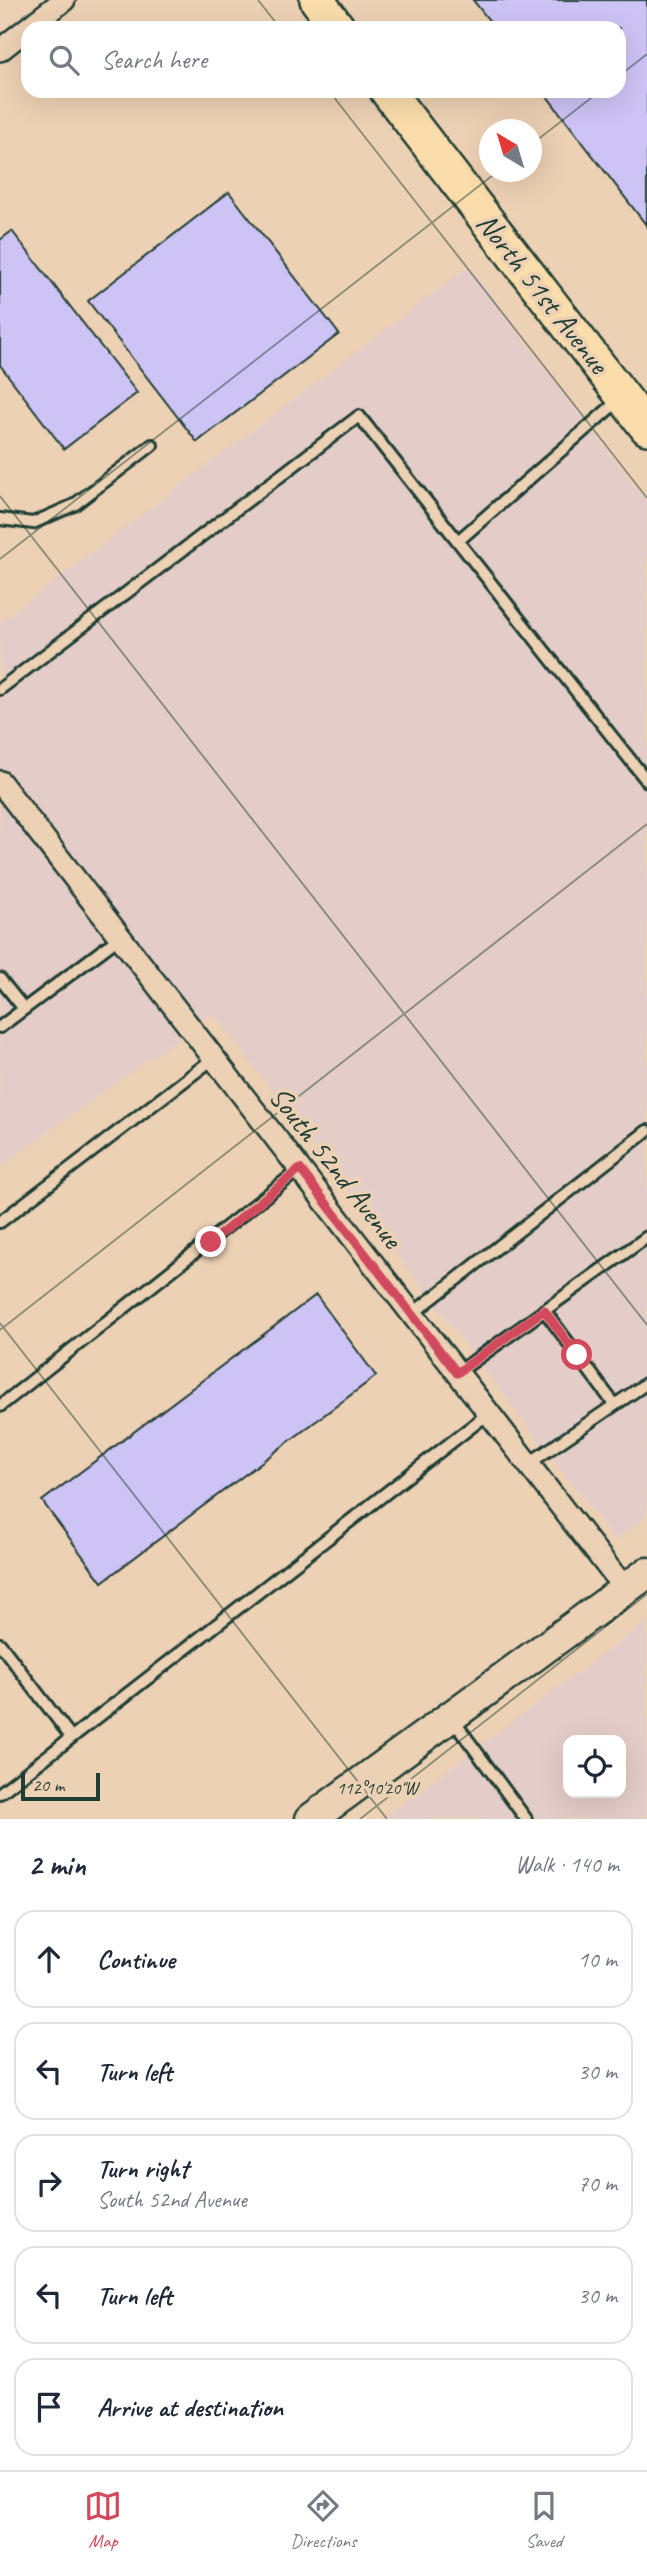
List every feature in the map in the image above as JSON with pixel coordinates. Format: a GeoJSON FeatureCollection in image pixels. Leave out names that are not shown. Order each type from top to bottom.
{"type":"FeatureCollection","features":[{"type":"Feature","properties":{"kind":"main road"},"geometry":{"type":"LineString","coordinates":[[317,0],[333,21]]}},
{"type":"Feature","properties":{"kind":"main road","name":"North 51st Avenue"},"geometry":{"type":"LineString","coordinates":[[392,98],[647,428]]}},
{"type":"Feature","properties":{"kind":"main road"},"geometry":{"type":"LineString","coordinates":[[311,1819],[636,1581]]}},
{"type":"Feature","properties":{"kind":"street"},"geometry":{"type":"LineString","coordinates":[[37,21],[64,0]]}},
{"type":"Feature","properties":{"kind":"street"},"geometry":{"type":"LineString","coordinates":[[0,50],[21,34]]}},
{"type":"Feature","properties":{"kind":"street","name":"South 52nd Avenue"},"geometry":{"type":"LineString","coordinates":[[0,782],[528,1464],[636,1581]]}},
{"type":"Feature","properties":{"kind":"lane"},"geometry":{"type":"LineString","coordinates":[[458,541],[623,397]]}},
{"type":"Feature","properties":{"kind":"lane"},"geometry":{"type":"LineString","coordinates":[[0,689],[359,416],[647,781]]}},
{"type":"Feature","properties":{"kind":"lane"},"geometry":{"type":"LineString","coordinates":[[0,519],[33,523],[74,505],[152,445]]}},
{"type":"Feature","properties":{"kind":"lane"},"geometry":{"type":"LineString","coordinates":[[0,1027],[120,937]]}},
{"type":"Feature","properties":{"kind":"lane"},"geometry":{"type":"LineString","coordinates":[[0,979],[24,1009]]}},
{"type":"Feature","properties":{"kind":"lane"},"geometry":{"type":"LineString","coordinates":[[0,1222],[214,1058]]}},
{"type":"Feature","properties":{"kind":"lane"},"geometry":{"type":"LineString","coordinates":[[412,1314],[647,1131]]}},
{"type":"Feature","properties":{"kind":"lane"},"geometry":{"type":"LineString","coordinates":[[0,1406],[300,1169]]}},
{"type":"Feature","properties":{"kind":"lane"},"geometry":{"type":"LineString","coordinates":[[457,1373],[647,1237]]}},
{"type":"Feature","properties":{"kind":"lane"},"geometry":{"type":"LineString","coordinates":[[544,1310],[614,1404]]}},
{"type":"Feature","properties":{"kind":"lane"},"geometry":{"type":"LineString","coordinates":[[528,1464],[647,1383]]}},
{"type":"Feature","properties":{"kind":"lane"},"geometry":{"type":"LineString","coordinates":[[0,1793],[489,1413]]}},
{"type":"Feature","properties":{"kind":"lane"},"geometry":{"type":"LineString","coordinates":[[0,1644],[71,1737]]}},
{"type":"Feature","properties":{"kind":"lane"},"geometry":{"type":"LineString","coordinates":[[451,1717],[526,1819]]}},
{"type":"Feature","properties":{"kind":"shaded area"},"geometry":{"type":"Polygon","coordinates":[[[469,266],[647,501],[647,1516],[615,1541],[213,1013],[0,1167],[0,622],[469,266]]]}},
{"type":"Feature","properties":{"kind":"shaded area"},"geometry":{"type":"Polygon","coordinates":[[[647,1621],[647,1819],[382,1819],[647,1621]]]}},
{"type":"Feature","properties":{"kind":"building"},"geometry":{"type":"Polygon","coordinates":[[[473,0],[647,0],[647,226],[548,98],[626,98],[626,21],[490,21],[473,0]]]}},
{"type":"Feature","properties":{"kind":"building"},"geometry":{"type":"Polygon","coordinates":[[[229,192],[339,334],[197,442],[88,301],[229,192]]]}},
{"type":"Feature","properties":{"kind":"building"},"geometry":{"type":"Polygon","coordinates":[[[12,231],[137,393],[64,449],[0,365],[0,240],[12,231]]]}},
{"type":"Feature","properties":{"kind":"building"},"geometry":{"type":"Polygon","coordinates":[[[316,1295],[376,1376],[102,1582],[42,1501],[316,1295]]]}},
{"type":"Feature","properties":{"kind":"route"},"geometry":{"type":"LineString","coordinates":[[211,1242],[300,1169],[457,1373],[544,1310],[577,1355]]}}]}
